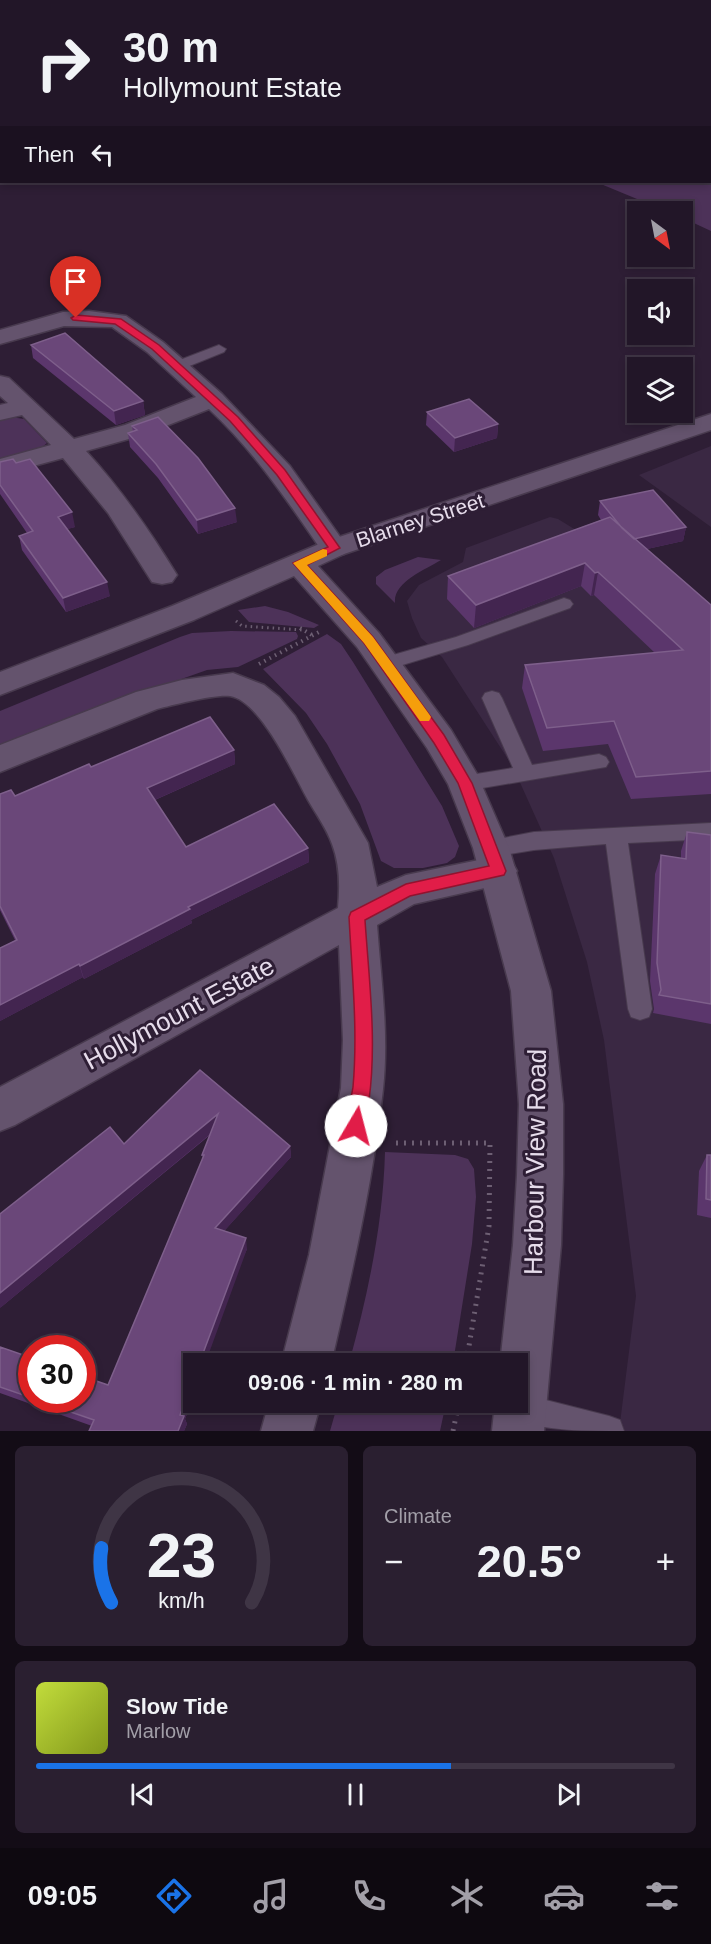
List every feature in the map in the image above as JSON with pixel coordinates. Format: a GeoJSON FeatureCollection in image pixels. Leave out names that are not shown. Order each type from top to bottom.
{"type":"FeatureCollection","features":[{"type":"Feature","properties":{"kind":"street"},"geometry":{"type":"LineString","coordinates":[[0,337],[63,319],[89,318],[118,321],[155,347],[234,419],[281,472],[334,548]]}},
{"type":"Feature","properties":{"kind":"street"},"geometry":{"type":"LineString","coordinates":[[0,383],[70,447],[121,510],[162,575]]}},
{"type":"Feature","properties":{"kind":"street"},"geometry":{"type":"LineString","coordinates":[[0,468],[134,430],[213,399]]}},
{"type":"Feature","properties":{"kind":"street"},"geometry":{"type":"LineString","coordinates":[[0,413],[17,408],[28,408]]}},
{"type":"Feature","properties":{"kind":"street","name":"Blarney Street"},"geometry":{"type":"LineString","coordinates":[[0,684],[217,598],[334,548],[711,422]]}},
{"type":"Feature","properties":{"kind":"street","name":"Harbour View Road"},"geometry":{"type":"LineString","coordinates":[[299,563],[349,617],[386,664],[439,739],[465,783],[495,859],[531,991],[541,1104],[537,1245],[520,1420]]}},
{"type":"Feature","properties":{"kind":"street"},"geometry":{"type":"LineString","coordinates":[[0,759],[148,700],[233,684],[253,693],[284,725],[350,843],[359,880],[357,917],[364,1040],[362,1088],[330,1266],[309,1353]]}},
{"type":"Feature","properties":{"kind":"street","name":"Hollymount Estate"},"geometry":{"type":"LineString","coordinates":[[0,1110],[406,890],[495,859]]}},
{"type":"Feature","properties":{"kind":"street"},"geometry":{"type":"LineString","coordinates":[[287,1431],[292,1413]]}},
{"type":"Feature","properties":{"kind":"lane"},"geometry":{"type":"LineString","coordinates":[[177,366],[219,349]]}},
{"type":"Feature","properties":{"kind":"lane"},"geometry":{"type":"LineString","coordinates":[[386,664],[462,641],[564,604]]}},
{"type":"Feature","properties":{"kind":"lane"},"geometry":{"type":"LineString","coordinates":[[492,699],[525,773]]}},
{"type":"Feature","properties":{"kind":"lane"},"geometry":{"type":"LineString","coordinates":[[465,783],[599,762]]}},
{"type":"Feature","properties":{"kind":"lane"},"geometry":{"type":"LineString","coordinates":[[495,859],[534,841],[711,831]]}},
{"type":"Feature","properties":{"kind":"lane"},"geometry":{"type":"LineString","coordinates":[[616,835],[640,1009]]}},
{"type":"Feature","properties":{"kind":"lane"},"geometry":{"type":"LineString","coordinates":[[520,1420],[609,1431]]}},
{"type":"Feature","properties":{"kind":"path"},"geometry":{"type":"LineString","coordinates":[[217,598],[242,626],[300,628],[313,635]]}},
{"type":"Feature","properties":{"kind":"path"},"geometry":{"type":"LineString","coordinates":[[233,684],[248,670],[349,617]]}},
{"type":"Feature","properties":{"kind":"path"},"geometry":{"type":"LineString","coordinates":[[353,1144],[490,1143],[492,1170],[487,1251],[468,1353]]}},
{"type":"Feature","properties":{"kind":"path"},"geometry":{"type":"LineString","coordinates":[[453,1431],[457,1413]]}},
{"type":"Feature","properties":{"kind":"shaded area"},"geometry":{"type":"Polygon","coordinates":[[[598,183],[711,183],[711,231],[693,223],[693,201],[642,201],[598,183]]]}},
{"type":"Feature","properties":{"kind":"shaded area"},"geometry":{"type":"Polygon","coordinates":[[[11,417],[24,419],[47,443],[41,448],[0,460],[0,420],[11,417]]]}},
{"type":"Feature","properties":{"kind":"shaded area"},"geometry":{"type":"Polygon","coordinates":[[[711,446],[711,527],[639,475],[711,446]]]}},
{"type":"Feature","properties":{"kind":"shaded area"},"geometry":{"type":"Polygon","coordinates":[[[550,517],[558,519],[654,578],[711,621],[711,1431],[619,1431],[636,1296],[604,1040],[587,962],[554,858],[513,767],[442,657],[421,638],[407,601],[419,585],[463,562],[466,548],[550,517]]]}},
{"type":"Feature","properties":{"kind":"shaded area"},"geometry":{"type":"Polygon","coordinates":[[[418,557],[441,560],[404,583],[399,589],[395,603],[376,584],[376,577],[385,570],[418,557]]]}},
{"type":"Feature","properties":{"kind":"shaded area"},"geometry":{"type":"Polygon","coordinates":[[[265,606],[288,612],[319,625],[314,628],[249,622],[238,610],[265,606]]]}},
{"type":"Feature","properties":{"kind":"shaded area"},"geometry":{"type":"Polygon","coordinates":[[[296,632],[298,636],[297,639],[238,667],[207,670],[0,746],[0,711],[180,637],[192,633],[296,632]]]}},
{"type":"Feature","properties":{"kind":"shaded area"},"geometry":{"type":"Polygon","coordinates":[[[327,634],[341,644],[442,806],[459,846],[455,857],[447,863],[423,868],[394,868],[381,861],[360,804],[327,744],[306,713],[263,669],[327,634]]]}},
{"type":"Feature","properties":{"kind":"shaded area"},"geometry":{"type":"Polygon","coordinates":[[[385,1152],[455,1155],[468,1159],[474,1169],[476,1197],[472,1244],[455,1353],[352,1353],[373,1259],[384,1179],[385,1152]]]}},
{"type":"Feature","properties":{"kind":"shaded area"},"geometry":{"type":"Polygon","coordinates":[[[335,1413],[444,1413],[440,1431],[330,1431],[335,1413]]]}},
{"type":"Feature","properties":{"kind":"building"},"geometry":{"type":"Polygon","coordinates":[[[65,333],[143,401],[114,411],[31,345],[65,333]]]}},
{"type":"Feature","properties":{"kind":"building"},"geometry":{"type":"Polygon","coordinates":[[[469,399],[498,424],[455,438],[427,412],[469,399]]]}},
{"type":"Feature","properties":{"kind":"building"},"geometry":{"type":"Polygon","coordinates":[[[158,417],[198,458],[235,508],[197,520],[156,464],[128,433],[137,430],[132,426],[158,417]]]}},
{"type":"Feature","properties":{"kind":"building"},"geometry":{"type":"Polygon","coordinates":[[[13,459],[16,463],[30,459],[72,512],[58,517],[107,582],[63,598],[19,536],[33,531],[0,485],[0,462],[13,459]]]}},
{"type":"Feature","properties":{"kind":"building"},"geometry":{"type":"Polygon","coordinates":[[[653,490],[686,527],[634,539],[600,501],[653,490]]]}},
{"type":"Feature","properties":{"kind":"building"},"geometry":{"type":"Polygon","coordinates":[[[610,517],[711,605],[711,771],[636,777],[614,721],[547,728],[525,665],[683,650],[598,572],[595,573],[585,563],[476,605],[448,576],[610,517]]]}},
{"type":"Feature","properties":{"kind":"building"},"geometry":{"type":"Polygon","coordinates":[[[210,717],[234,750],[147,788],[186,847],[274,804],[308,848],[188,907],[190,909],[0,1005],[0,948],[17,940],[0,906],[0,794],[11,790],[15,796],[89,764],[91,767],[210,717]]]}},
{"type":"Feature","properties":{"kind":"building"},"geometry":{"type":"Polygon","coordinates":[[[687,832],[711,835],[711,1004],[659,995],[661,990],[657,963],[661,855],[686,859],[687,832]]]}},
{"type":"Feature","properties":{"kind":"building"},"geometry":{"type":"Polygon","coordinates":[[[200,1070],[290,1146],[215,1228],[246,1238],[203,1353],[183,1353],[183,1407],[180,1415],[184,1416],[178,1431],[89,1431],[94,1420],[74,1413],[96,1413],[96,1381],[108,1385],[204,1155],[202,1155],[218,1114],[0,1293],[0,1214],[110,1127],[124,1144],[200,1070]]]}},
{"type":"Feature","properties":{"kind":"building"},"geometry":{"type":"Polygon","coordinates":[[[707,1155],[711,1155],[711,1200],[706,1199],[707,1155]]]}},
{"type":"Feature","properties":{"kind":"building"},"geometry":{"type":"Polygon","coordinates":[[[0,1347],[18,1353],[18,1393],[0,1387],[0,1347]]]}},
{"type":"Feature","properties":{"kind":"slow traffic"},"geometry":{"type":"LineString","coordinates":[[323,553],[299,563],[368,640],[425,717]]}},
{"type":"Feature","properties":{"kind":"route"},"geometry":{"type":"LineString","coordinates":[[76,318],[118,321],[155,347],[234,419],[281,472],[334,548],[299,563],[349,617],[414,701],[465,783],[491,848],[498,871],[406,890],[357,917],[364,1040],[362,1088],[356,1126]]}}]}
